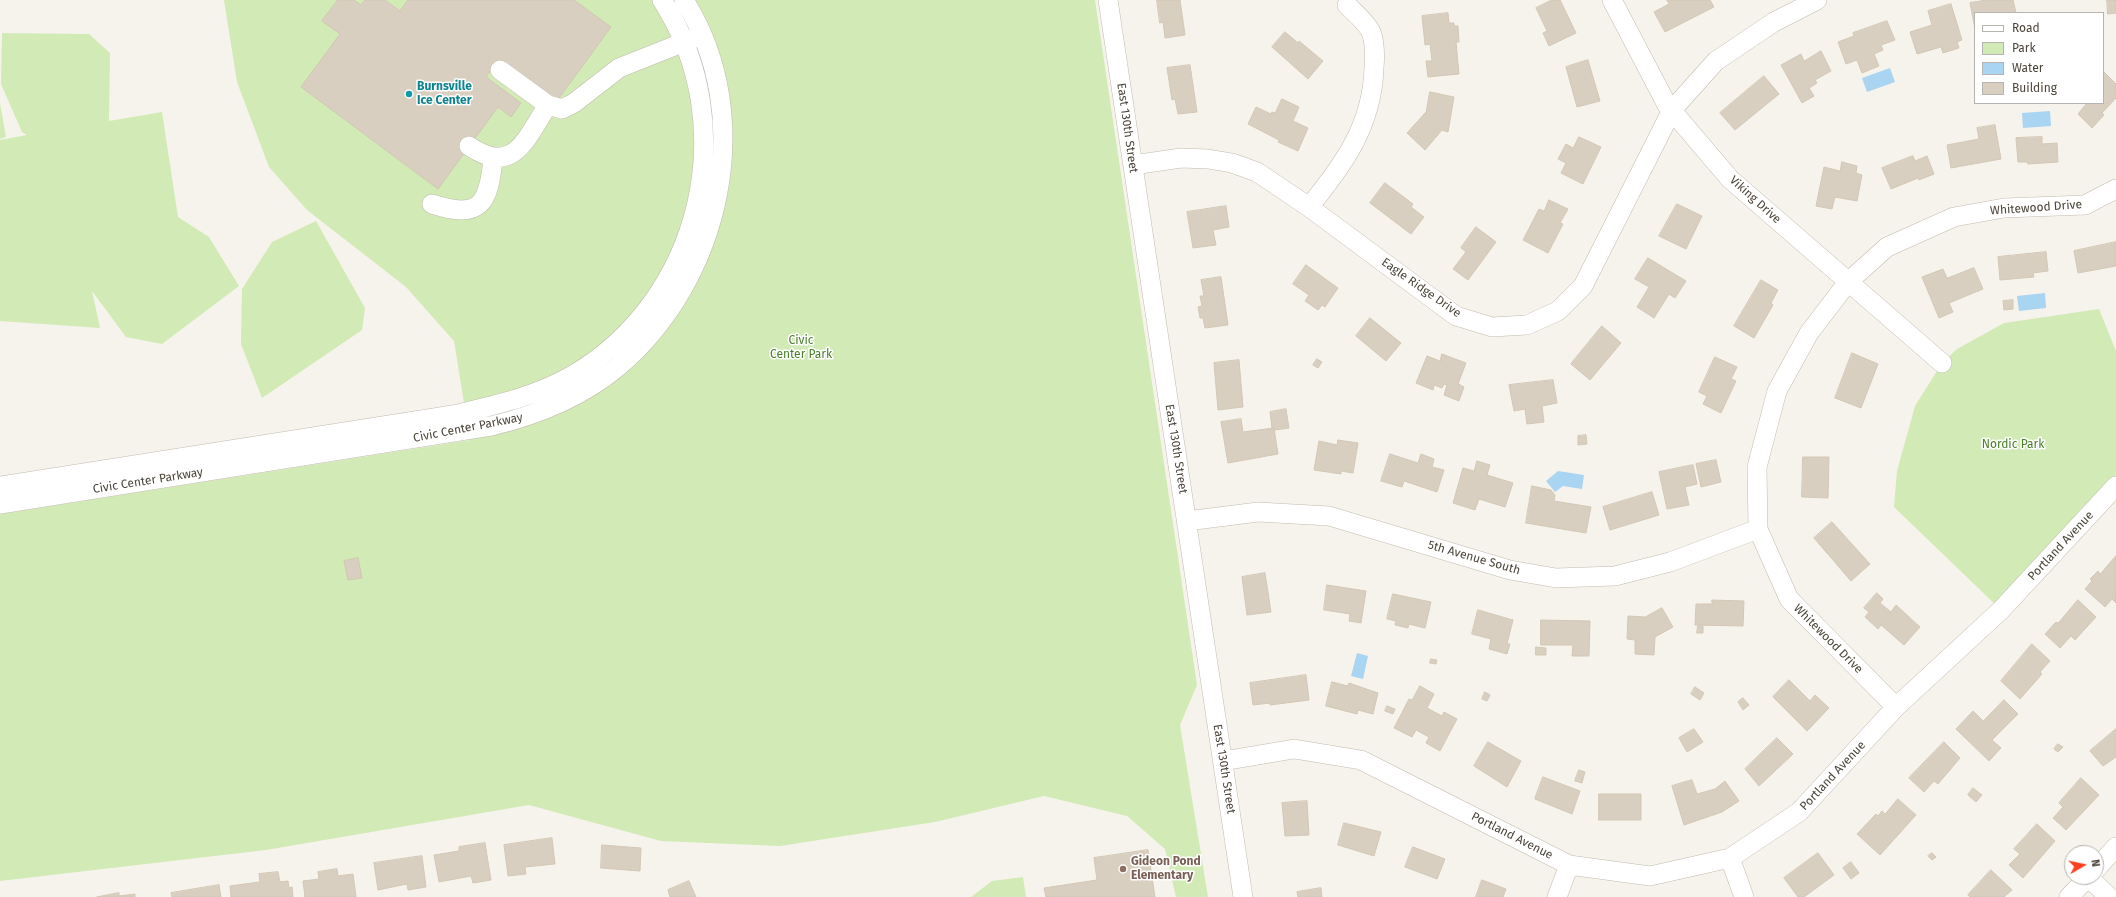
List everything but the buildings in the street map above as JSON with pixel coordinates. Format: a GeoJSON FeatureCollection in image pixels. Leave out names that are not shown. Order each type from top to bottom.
{"type":"FeatureCollection","features":[{"type":"Feature","properties":{"kind":"street","name":"Civic Center Parkway"},"geometry":{"type":"LineString","coordinates":[[0,486],[453,415],[524,398],[574,374],[607,351],[635,323],[662,288],[683,246],[690,227],[701,184],[705,138],[700,96],[685,42],[662,0]]}},
{"type":"Feature","properties":{"kind":"street","name":"Civic Center Parkway"},"geometry":{"type":"LineString","coordinates":[[0,504],[492,426],[548,409],[602,378],[619,366],[649,336],[677,298],[701,253],[714,211],[722,164],[723,132],[719,92],[702,34],[684,0]]}},
{"type":"Feature","properties":{"kind":"street","name":"East 130th Street"},"geometry":{"type":"LineString","coordinates":[[1108,0],[1243,897]]}},
{"type":"Feature","properties":{"kind":"street","name":"Viking Drive"},"geometry":{"type":"LineString","coordinates":[[1612,0],[1667,105],[1730,179],[1942,363]]}},
{"type":"Feature","properties":{"kind":"street","name":"Eagle Ridge Drive"},"geometry":{"type":"LineString","coordinates":[[1133,165],[1181,158],[1208,159],[1232,163],[1257,172],[1309,207],[1456,316],[1492,327],[1527,325],[1558,311],[1583,286],[1672,110],[1716,61],[1774,22],[1817,0]]}},
{"type":"Feature","properties":{"kind":"street"},"geometry":{"type":"LineString","coordinates":[[1309,207],[1339,170],[1352,149],[1362,127],[1374,82],[1375,55],[1371,31],[1347,5]]}},
{"type":"Feature","properties":{"kind":"street"},"geometry":{"type":"LineString","coordinates":[[500,70],[548,105],[557,109],[568,107],[619,68],[702,34]]}},
{"type":"Feature","properties":{"kind":"street"},"geometry":{"type":"LineString","coordinates":[[469,146],[480,154],[493,158],[507,156],[519,148],[548,105]]}},
{"type":"Feature","properties":{"kind":"street"},"geometry":{"type":"LineString","coordinates":[[432,204],[462,211],[476,207],[487,194],[493,158]]}},
{"type":"Feature","properties":{"kind":"street","name":"Whitewood Drive"},"geometry":{"type":"LineString","coordinates":[[1896,707],[1789,599],[1758,529],[1758,467],[1777,391],[1809,333],[1848,282],[1887,247],[1954,217],[2004,208],[2086,205],[2116,189]]}},
{"type":"Feature","properties":{"kind":"street","name":"Portland Avenue"},"geometry":{"type":"LineString","coordinates":[[1223,761],[1294,749],[1361,760],[1569,865],[1650,876],[1730,858],[1799,812],[1896,707],[2000,610],[2116,486]]}},
{"type":"Feature","properties":{"kind":"street","name":"5th Avenue South"},"geometry":{"type":"LineString","coordinates":[[1187,521],[1258,512],[1329,516],[1510,570],[1556,578],[1615,576],[1670,562],[1758,529]]}},
{"type":"Feature","properties":{"kind":"street"},"geometry":{"type":"LineString","coordinates":[[2104,860],[2116,847]]}},
{"type":"Feature","properties":{"kind":"street"},"geometry":{"type":"LineString","coordinates":[[1730,858],[1744,897]]}},
{"type":"Feature","properties":{"kind":"street"},"geometry":{"type":"LineString","coordinates":[[1557,897],[1569,865]]}},
{"type":"Feature","properties":{"kind":"street"},"geometry":{"type":"LineString","coordinates":[[2069,897],[2080,885]]}},
{"type":"Feature","properties":{"kind":"street"},"geometry":{"type":"LineString","coordinates":[[2096,885],[2109,897]]}},
{"type":"Feature","properties":{"kind":"green space","name":"Civic Center Park"},"geometry":{"type":"Polygon","coordinates":[[[224,0],[1095,0],[1197,685],[1180,725],[1208,897],[1176,897],[1165,849],[1127,816],[1044,796],[935,822],[780,846],[661,841],[529,805],[266,850],[0,881],[0,514],[470,440],[454,341],[406,287],[307,210],[269,167],[237,82],[224,0]]]}},
{"type":"Feature","properties":{"kind":"green space"},"geometry":{"type":"Polygon","coordinates":[[[2,33],[89,34],[110,53],[109,121],[162,112],[178,217],[209,237],[239,286],[162,344],[126,337],[92,291],[100,328],[0,321],[0,140],[27,135],[22,132],[1,84],[2,33]]]}},
{"type":"Feature","properties":{"kind":"green space"},"geometry":{"type":"Polygon","coordinates":[[[0,103],[6,137],[0,139],[0,103]]]}},
{"type":"Feature","properties":{"kind":"green space"},"geometry":{"type":"Polygon","coordinates":[[[316,221],[365,308],[362,330],[262,398],[241,344],[242,289],[272,242],[316,221]]]}},
{"type":"Feature","properties":{"kind":"green space","name":"Nordic Park"},"geometry":{"type":"Polygon","coordinates":[[[2099,309],[2116,351],[2116,486],[2001,610],[1894,507],[1897,471],[1915,406],[1942,363],[1957,349],[2004,323],[2099,309]]]}},
{"type":"Feature","properties":{"kind":"green space"},"geometry":{"type":"Polygon","coordinates":[[[1023,877],[1026,897],[971,897],[992,881],[1023,877]]]}},
{"type":"Feature","properties":{"kind":"water"},"geometry":{"type":"Polygon","coordinates":[[[1890,68],[1895,82],[1867,92],[1862,78],[1890,68]]]}},
{"type":"Feature","properties":{"kind":"water"},"geometry":{"type":"Polygon","coordinates":[[[2050,111],[2051,126],[2023,128],[2022,113],[2050,111]]]}},
{"type":"Feature","properties":{"kind":"water"},"geometry":{"type":"Polygon","coordinates":[[[2045,293],[2046,308],[2019,311],[2017,296],[2045,293]]]}},
{"type":"Feature","properties":{"kind":"water"},"geometry":{"type":"Polygon","coordinates":[[[1558,471],[1584,475],[1582,489],[1563,486],[1555,492],[1546,481],[1558,471]]]}},
{"type":"Feature","properties":{"kind":"water"},"geometry":{"type":"Polygon","coordinates":[[[1357,653],[1368,656],[1363,679],[1351,676],[1357,653]]]}},
{"type":"Feature","properties":{"kind":"place","name":"Burnsville Ice Center"},"geometry":{"type":"Point","coordinates":[409,94]}},
{"type":"Feature","properties":{"kind":"place","name":"Gideon Pond Elementary"},"geometry":{"type":"Point","coordinates":[1123,869]}}]}
